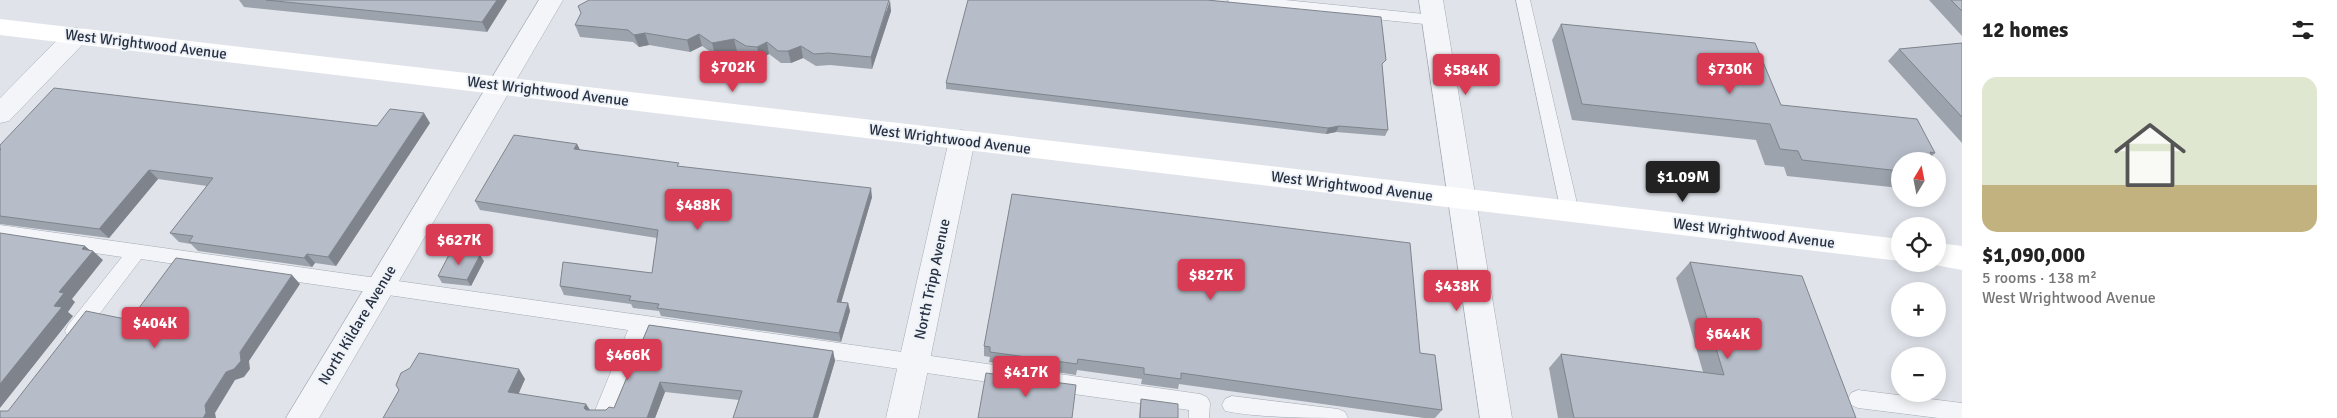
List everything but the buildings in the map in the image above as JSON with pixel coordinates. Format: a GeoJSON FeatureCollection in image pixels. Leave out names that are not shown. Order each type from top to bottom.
{"type":"FeatureCollection","features":[{"type":"Feature","properties":{"kind":"street","name":"North Kildare Avenue"},"geometry":{"type":"LineString","coordinates":[[302,418],[551,0]]}},
{"type":"Feature","properties":{"kind":"street"},"geometry":{"type":"LineString","coordinates":[[1432,10],[1496,418]]}},
{"type":"Feature","properties":{"kind":"street","name":"West Wrightwood Avenue"},"geometry":{"type":"LineString","coordinates":[[0,27],[1891,249]]}},
{"type":"Feature","properties":{"kind":"street"},"geometry":{"type":"LineString","coordinates":[[0,114],[76,36]]}},
{"type":"Feature","properties":{"kind":"street","name":"North Tripp Avenue"},"geometry":{"type":"LineString","coordinates":[[902,418],[962,140]]}},
{"type":"Feature","properties":{"kind":"street"},"geometry":{"type":"LineString","coordinates":[[1946,256],[1962,258]]}},
{"type":"Feature","properties":{"kind":"lane"},"geometry":{"type":"LineString","coordinates":[[1235,0],[1432,10]]}},
{"type":"Feature","properties":{"kind":"lane"},"geometry":{"type":"LineString","coordinates":[[1522,0],[1570,212]]}},
{"type":"Feature","properties":{"kind":"lane"},"geometry":{"type":"LineString","coordinates":[[0,232],[1200,403],[1200,418]]}},
{"type":"Feature","properties":{"kind":"lane"},"geometry":{"type":"LineString","coordinates":[[66,342],[137,251]]}},
{"type":"Feature","properties":{"kind":"lane"},"geometry":{"type":"LineString","coordinates":[[602,418],[640,323]]}},
{"type":"Feature","properties":{"kind":"lane"},"geometry":{"type":"LineString","coordinates":[[1858,398],[1962,412]]}},
{"type":"Feature","properties":{"kind":"lane"},"geometry":{"type":"LineString","coordinates":[[1232,405],[1338,418]]}}]}
